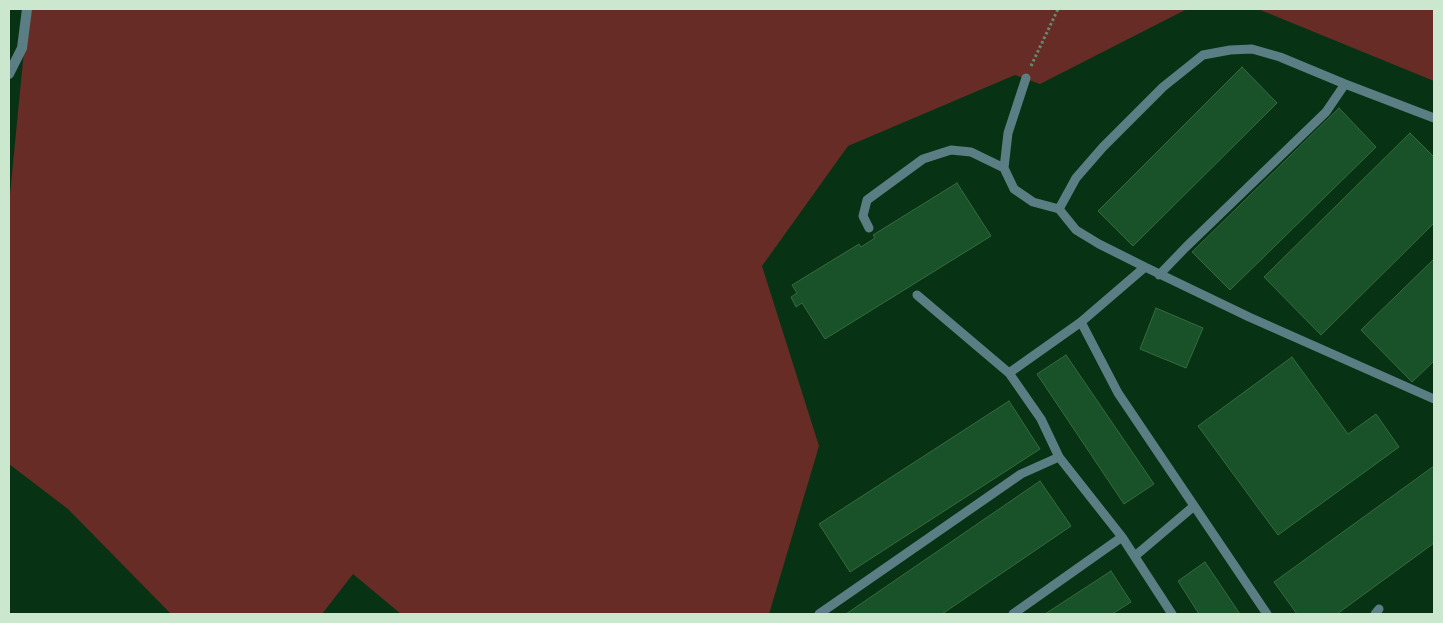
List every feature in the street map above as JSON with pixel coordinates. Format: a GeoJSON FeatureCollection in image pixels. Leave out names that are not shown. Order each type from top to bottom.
{"type":"FeatureCollection","features":[{"type":"Feature","properties":{"kind":"street"},"geometry":{"type":"LineString","coordinates":[[9,74],[22,48],[27,9]]}},
{"type":"Feature","properties":{"kind":"lane"},"geometry":{"type":"LineString","coordinates":[[1058,209],[1076,178],[1104,147],[1164,87],[1203,55],[1230,50],[1252,49],[1280,57],[1434,118]]}},
{"type":"Feature","properties":{"kind":"lane"},"geometry":{"type":"LineString","coordinates":[[1026,78],[1008,133],[1004,168],[1014,189],[1032,202],[1058,209],[1076,230],[1145,268],[1434,400]]}},
{"type":"Feature","properties":{"kind":"lane"},"geometry":{"type":"LineString","coordinates":[[1160,275],[1186,247],[1326,112],[1345,84]]}},
{"type":"Feature","properties":{"kind":"lane"},"geometry":{"type":"LineString","coordinates":[[869,228],[863,216],[867,200],[923,159],[951,150],[971,152],[1004,168]]}},
{"type":"Feature","properties":{"kind":"lane"},"geometry":{"type":"LineString","coordinates":[[1009,373],[1081,322],[1145,268]]}},
{"type":"Feature","properties":{"kind":"lane"},"geometry":{"type":"LineString","coordinates":[[917,295],[1009,373],[1041,419],[1059,458],[1122,537],[1172,614]]}},
{"type":"Feature","properties":{"kind":"lane"},"geometry":{"type":"LineString","coordinates":[[1081,322],[1118,393],[1267,614]]}},
{"type":"Feature","properties":{"kind":"lane"},"geometry":{"type":"LineString","coordinates":[[819,614],[1022,474],[1059,458]]}},
{"type":"Feature","properties":{"kind":"lane"},"geometry":{"type":"LineString","coordinates":[[1135,556],[1194,506]]}},
{"type":"Feature","properties":{"kind":"lane"},"geometry":{"type":"LineString","coordinates":[[1013,614],[1122,537]]}},
{"type":"Feature","properties":{"kind":"path"},"geometry":{"type":"LineString","coordinates":[[1026,78],[1058,9]]}},
{"type":"Feature","properties":{"kind":"shaded area"},"geometry":{"type":"Polygon","coordinates":[[[28,9],[1187,9],[1040,84],[1015,75],[848,146],[762,266],[819,446],[769,614],[401,614],[353,574],[322,614],[171,614],[68,509],[9,464],[9,205],[28,9]]]}},
{"type":"Feature","properties":{"kind":"shaded area"},"geometry":{"type":"Polygon","coordinates":[[[1258,9],[1434,9],[1434,81],[1258,9]]]}},
{"type":"Feature","properties":{"kind":"building"},"geometry":{"type":"Polygon","coordinates":[[[1242,67],[1277,103],[1133,246],[1098,211],[1242,67]]]}},
{"type":"Feature","properties":{"kind":"building"},"geometry":{"type":"Polygon","coordinates":[[[1339,108],[1376,147],[1230,290],[1192,252],[1339,108]]]}},
{"type":"Feature","properties":{"kind":"building"},"geometry":{"type":"Polygon","coordinates":[[[1410,133],[1434,157],[1434,223],[1321,335],[1264,277],[1410,133]]]}},
{"type":"Feature","properties":{"kind":"building"},"geometry":{"type":"Polygon","coordinates":[[[957,183],[991,236],[825,339],[802,303],[796,307],[791,297],[797,293],[792,285],[859,244],[861,247],[875,238],[873,235],[957,183]]]}},
{"type":"Feature","properties":{"kind":"building"},"geometry":{"type":"Polygon","coordinates":[[[1434,259],[1434,361],[1412,382],[1361,330],[1434,259]]]}},
{"type":"Feature","properties":{"kind":"building"},"geometry":{"type":"Polygon","coordinates":[[[1156,308],[1203,328],[1186,368],[1140,349],[1156,308]]]}},
{"type":"Feature","properties":{"kind":"building"},"geometry":{"type":"Polygon","coordinates":[[[1066,355],[1154,484],[1124,504],[1037,374],[1066,355]]]}},
{"type":"Feature","properties":{"kind":"building"},"geometry":{"type":"Polygon","coordinates":[[[1292,357],[1348,434],[1376,414],[1399,447],[1278,535],[1198,426],[1292,357]]]}},
{"type":"Feature","properties":{"kind":"building"},"geometry":{"type":"Polygon","coordinates":[[[1009,401],[1040,449],[850,572],[819,524],[1009,401]]]}},
{"type":"Feature","properties":{"kind":"building"},"geometry":{"type":"Polygon","coordinates":[[[1434,466],[1434,543],[1337,614],[1297,614],[1274,582],[1434,466]]]}},
{"type":"Feature","properties":{"kind":"building"},"geometry":{"type":"Polygon","coordinates":[[[1040,481],[1071,526],[942,614],[846,614],[1040,481]]]}},
{"type":"Feature","properties":{"kind":"building"},"geometry":{"type":"Polygon","coordinates":[[[1205,562],[1240,614],[1199,614],[1178,581],[1205,562]]]}},
{"type":"Feature","properties":{"kind":"building"},"geometry":{"type":"Polygon","coordinates":[[[1111,571],[1131,602],[1112,614],[1045,614],[1111,571]]]}}]}
